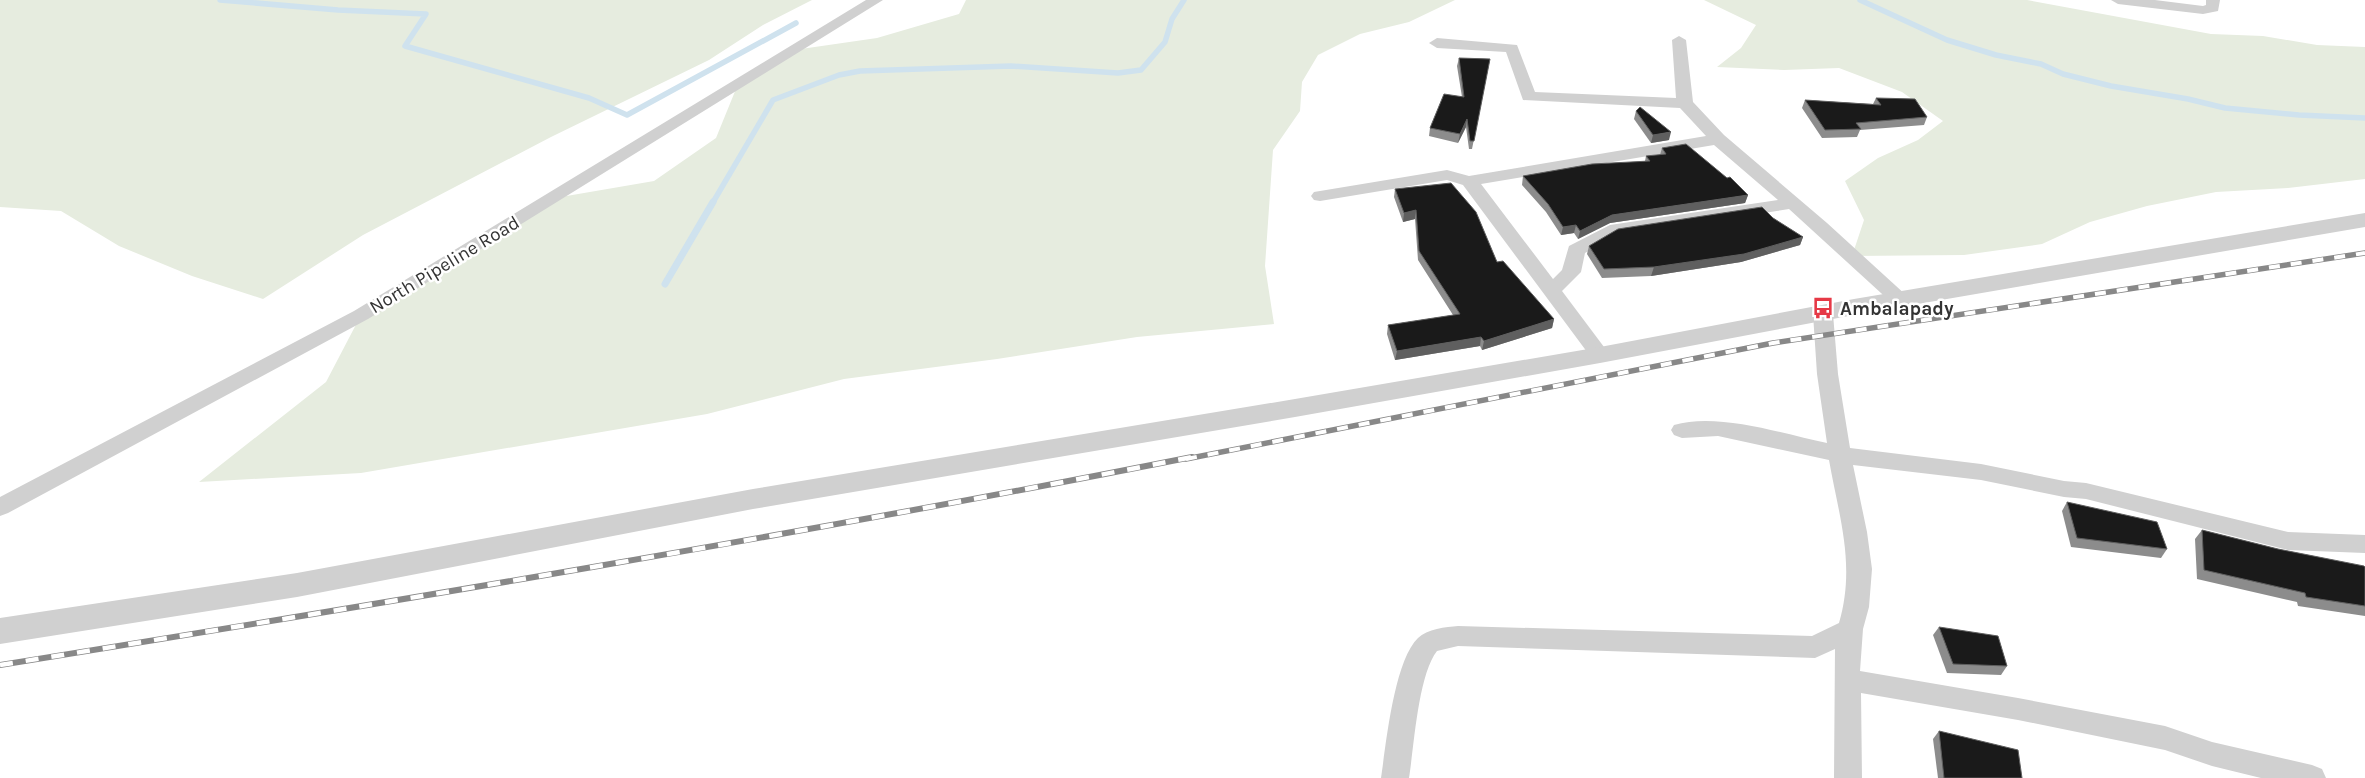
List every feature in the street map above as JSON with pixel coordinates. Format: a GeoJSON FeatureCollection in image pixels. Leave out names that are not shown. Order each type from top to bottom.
{"type":"FeatureCollection","features":[{"type":"Feature","properties":{"kind":"street","name":"North Pipeline Road"},"geometry":{"type":"LineString","coordinates":[[0,507],[361,315],[876,0]]}},
{"type":"Feature","properties":{"kind":"street"},"geometry":{"type":"LineString","coordinates":[[2118,0],[2203,10],[2213,8],[2213,0]]}},
{"type":"Feature","properties":{"kind":"street"},"geometry":{"type":"LineString","coordinates":[[1679,40],[1685,102],[1718,139],[1793,203],[1900,300]]}},
{"type":"Feature","properties":{"kind":"street"},"geometry":{"type":"LineString","coordinates":[[1437,42],[1512,48],[1529,97],[1685,102]]}},
{"type":"Feature","properties":{"kind":"street"},"geometry":{"type":"LineString","coordinates":[[1320,196],[1447,175],[1469,182],[1718,139]]}},
{"type":"Feature","properties":{"kind":"street"},"geometry":{"type":"LineString","coordinates":[[1469,182],[1600,355]]}},
{"type":"Feature","properties":{"kind":"street"},"geometry":{"type":"LineString","coordinates":[[1552,291],[1571,272],[1576,250],[1610,231],[1793,203]]}},
{"type":"Feature","properties":{"kind":"street"},"geometry":{"type":"LineString","coordinates":[[0,631],[297,585],[753,499],[1600,355],[1900,300],[2365,220]]}},
{"type":"Feature","properties":{"kind":"street"},"geometry":{"type":"LineString","coordinates":[[1823,314],[1824,336],[1840,454],[1857,535],[1862,576],[1856,612],[1850,629],[1848,778]]}},
{"type":"Feature","properties":{"kind":"street"},"geometry":{"type":"LineString","coordinates":[[1682,430],[1718,428],[1863,459],[1981,472],[2064,489],[2086,490],[2288,541],[2365,544]]}},
{"type":"Feature","properties":{"kind":"street"},"geometry":{"type":"LineString","coordinates":[[1395,778],[1415,664],[1427,644],[1442,638],[1458,636],[1815,647],[1850,629]]}},
{"type":"Feature","properties":{"kind":"street"},"geometry":{"type":"LineString","coordinates":[[1848,680],[2018,709],[2165,738],[2212,754],[2312,778]]}},
{"type":"Feature","properties":{"kind":"shaded area"},"geometry":{"type":"Polygon","coordinates":[[[0,0],[812,0],[763,25],[709,60],[551,137],[363,235],[263,299],[192,276],[119,246],[61,211],[0,207],[0,0]]]}},
{"type":"Feature","properties":{"kind":"shaded area"},"geometry":{"type":"Polygon","coordinates":[[[966,0],[1455,0],[1409,22],[1360,34],[1318,55],[1302,82],[1300,111],[1273,150],[1265,266],[1274,324],[1137,337],[997,359],[844,379],[707,414],[361,473],[199,482],[326,382],[361,315],[549,199],[654,181],[716,138],[738,84],[794,50],[877,38],[959,14],[966,0]]]}},
{"type":"Feature","properties":{"kind":"shaded area"},"geometry":{"type":"Polygon","coordinates":[[[1704,0],[2027,0],[2211,34],[2263,36],[2317,45],[2365,47],[2365,179],[2288,188],[2216,192],[2147,206],[2090,222],[2042,244],[1964,255],[1852,256],[1864,220],[1845,181],[1878,158],[1918,140],[1943,121],[1902,92],[1839,68],[1784,70],[1717,67],[1741,48],[1756,25],[1704,0]]]}},
{"type":"Feature","properties":{"kind":"building"},"geometry":{"type":"Polygon","coordinates":[[[1459,58],[1490,59],[1474,141],[1470,141],[1467,119],[1460,134],[1430,128],[1444,94],[1464,97],[1459,58]]]}},
{"type":"Feature","properties":{"kind":"building"},"geometry":{"type":"Polygon","coordinates":[[[1876,98],[1915,99],[1927,117],[1856,123],[1861,129],[1825,130],[1805,100],[1881,105],[1876,98]]]}},
{"type":"Feature","properties":{"kind":"building"},"geometry":{"type":"Polygon","coordinates":[[[1640,107],[1671,132],[1653,135],[1636,111],[1640,107]]]}},
{"type":"Feature","properties":{"kind":"building"},"geometry":{"type":"Polygon","coordinates":[[[1686,144],[1727,178],[1730,177],[1748,195],[1612,215],[1580,231],[1576,225],[1563,227],[1548,204],[1523,176],[1592,164],[1650,161],[1646,156],[1666,154],[1662,148],[1686,144]]]}},
{"type":"Feature","properties":{"kind":"building"},"geometry":{"type":"Polygon","coordinates":[[[1451,183],[1476,212],[1497,262],[1503,261],[1554,319],[1484,341],[1481,337],[1397,351],[1388,325],[1460,314],[1419,251],[1416,210],[1404,213],[1395,189],[1451,183]]]}},
{"type":"Feature","properties":{"kind":"building"},"geometry":{"type":"Polygon","coordinates":[[[1762,207],[1773,218],[1803,237],[1744,254],[1654,267],[1604,269],[1589,246],[1618,229],[1762,207]]]}},
{"type":"Feature","properties":{"kind":"building"},"geometry":{"type":"Polygon","coordinates":[[[2067,502],[2157,522],[2167,549],[2077,538],[2067,502]]]}},
{"type":"Feature","properties":{"kind":"building"},"geometry":{"type":"Polygon","coordinates":[[[2202,530],[2278,549],[2364,566],[2365,606],[2306,597],[2305,593],[2204,570],[2202,530]]]}},
{"type":"Feature","properties":{"kind":"building"},"geometry":{"type":"Polygon","coordinates":[[[1939,627],[1998,636],[2007,666],[1953,664],[1939,627]]]}},
{"type":"Feature","properties":{"kind":"building"},"geometry":{"type":"Polygon","coordinates":[[[1939,731],[2018,750],[2022,778],[1944,778],[1939,731]]]}},
{"type":"Feature","properties":{"kind":"waterway"},"geometry":{"type":"LineString","coordinates":[[220,0],[338,10],[426,14],[405,46],[589,98],[627,115],[796,23]]}},
{"type":"Feature","properties":{"kind":"waterway"},"geometry":{"type":"LineString","coordinates":[[712,204],[773,100],[839,75],[860,71],[1011,66],[1118,73],[1141,70],[1165,42],[1172,19],[1184,0]]}},
{"type":"Feature","properties":{"kind":"waterway"},"geometry":{"type":"LineString","coordinates":[[1860,0],[1947,40],[1996,55],[2041,64],[2063,74],[2111,86],[2188,99],[2225,108],[2299,115],[2365,118]]}},
{"type":"Feature","properties":{"kind":"waterway"},"geometry":{"type":"LineString","coordinates":[[665,284],[713,202]]}},
{"type":"Feature","properties":{"kind":"railway"},"geometry":{"type":"LineString","coordinates":[[1186,459],[1773,343],[2365,253]]}},
{"type":"Feature","properties":{"kind":"railway"},"geometry":{"type":"LineString","coordinates":[[0,665],[597,566],[1044,486],[1192,457]]}},
{"type":"Feature","properties":{"kind":"place","name":"Ambalapady"},"geometry":{"type":"Point","coordinates":[1823,308]}}]}
